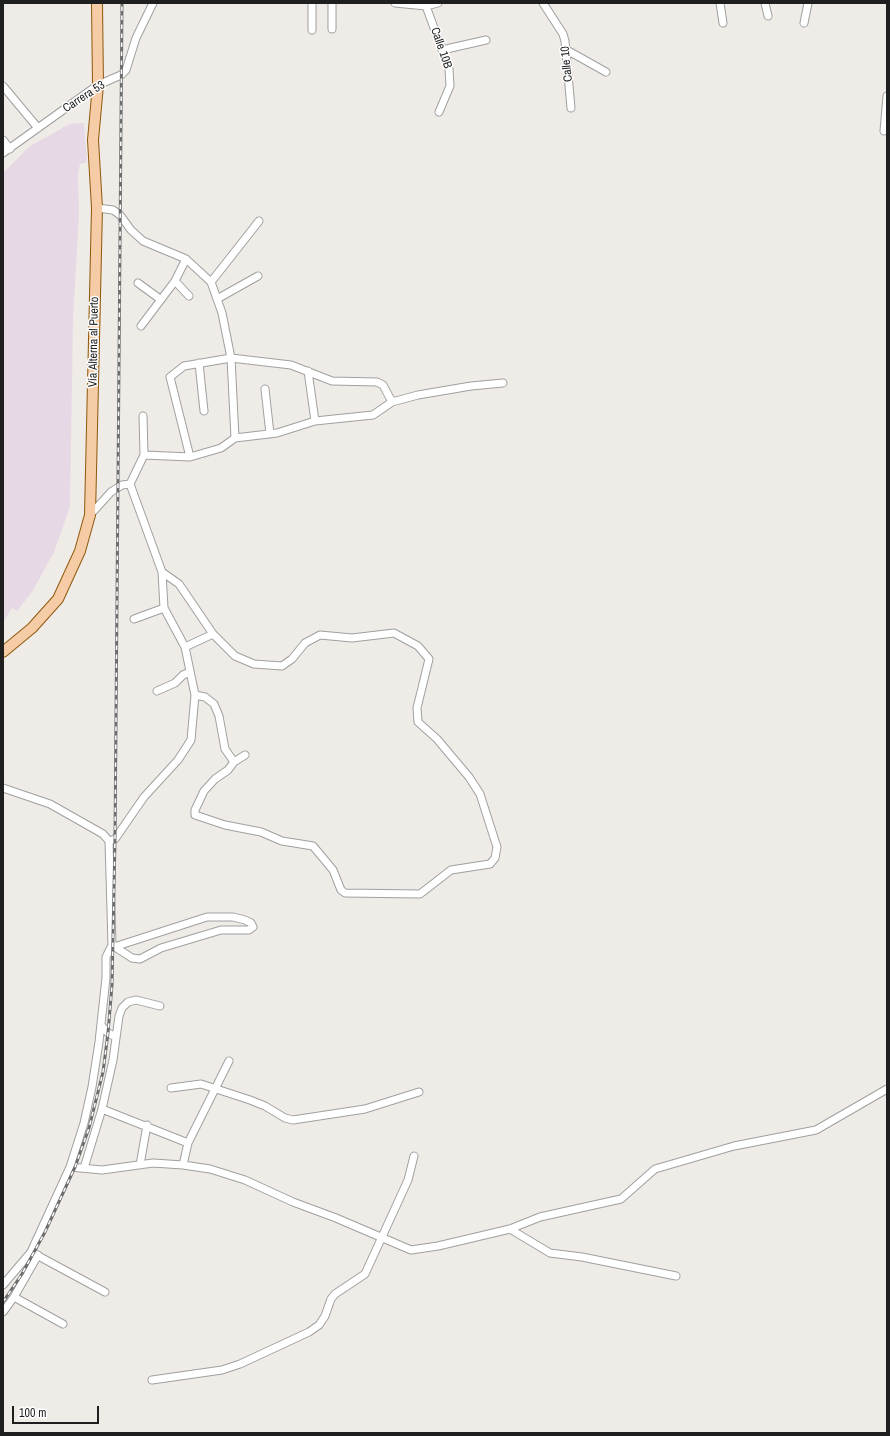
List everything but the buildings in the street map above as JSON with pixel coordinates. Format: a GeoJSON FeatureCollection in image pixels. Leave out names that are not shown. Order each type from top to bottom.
{"type":"FeatureCollection","features":[{"type":"Feature","properties":{"kind":"main road","name":"Vía Alterna al Puerto"},"geometry":{"type":"LineString","coordinates":[[3,652],[32,628],[58,599],[80,551],[90,515],[97,208],[93,140],[98,85],[96,3]]}},
{"type":"Feature","properties":{"kind":"street","name":"Carrera 53"},"geometry":{"type":"LineString","coordinates":[[3,153],[98,85],[121,75],[126,70],[136,38],[153,3]]}},
{"type":"Feature","properties":{"kind":"street"},"geometry":{"type":"LineString","coordinates":[[312,3],[312,30]]}},
{"type":"Feature","properties":{"kind":"street"},"geometry":{"type":"LineString","coordinates":[[332,3],[332,29]]}},
{"type":"Feature","properties":{"kind":"street"},"geometry":{"type":"LineString","coordinates":[[395,3],[426,6],[438,3]]}},
{"type":"Feature","properties":{"kind":"street","name":"Calle 10"},"geometry":{"type":"LineString","coordinates":[[543,3],[563,34],[571,108]]}},
{"type":"Feature","properties":{"kind":"street"},"geometry":{"type":"LineString","coordinates":[[720,3],[723,23]]}},
{"type":"Feature","properties":{"kind":"street"},"geometry":{"type":"LineString","coordinates":[[765,3],[768,16]]}},
{"type":"Feature","properties":{"kind":"street"},"geometry":{"type":"LineString","coordinates":[[804,23],[808,3]]}},
{"type":"Feature","properties":{"kind":"street","name":"Calle 10B"},"geometry":{"type":"LineString","coordinates":[[426,6],[449,69],[450,86],[439,112]]}},
{"type":"Feature","properties":{"kind":"street"},"geometry":{"type":"LineString","coordinates":[[442,50],[486,40]]}},
{"type":"Feature","properties":{"kind":"street"},"geometry":{"type":"LineString","coordinates":[[565,49],[606,72]]}},
{"type":"Feature","properties":{"kind":"street"},"geometry":{"type":"LineString","coordinates":[[3,86],[38,128]]}},
{"type":"Feature","properties":{"kind":"street"},"geometry":{"type":"LineString","coordinates":[[884,131],[887,96]]}},
{"type":"Feature","properties":{"kind":"street"},"geometry":{"type":"LineString","coordinates":[[3,140],[10,149]]}},
{"type":"Feature","properties":{"kind":"street"},"geometry":{"type":"LineString","coordinates":[[97,208],[113,210],[120,215],[131,230],[143,241],[186,259],[211,282],[222,312],[231,358],[235,438]]}},
{"type":"Feature","properties":{"kind":"street"},"geometry":{"type":"LineString","coordinates":[[211,282],[259,221]]}},
{"type":"Feature","properties":{"kind":"street"},"geometry":{"type":"LineString","coordinates":[[140,326],[175,281],[186,259]]}},
{"type":"Feature","properties":{"kind":"street"},"geometry":{"type":"LineString","coordinates":[[217,299],[258,276]]}},
{"type":"Feature","properties":{"kind":"street"},"geometry":{"type":"LineString","coordinates":[[175,281],[189,296]]}},
{"type":"Feature","properties":{"kind":"street"},"geometry":{"type":"LineString","coordinates":[[138,283],[160,299]]}},
{"type":"Feature","properties":{"kind":"street"},"geometry":{"type":"LineString","coordinates":[[190,457],[170,377],[184,366],[199,362],[231,358],[290,365],[332,381],[377,382],[383,385],[392,402]]}},
{"type":"Feature","properties":{"kind":"street"},"geometry":{"type":"LineString","coordinates":[[199,362],[204,411]]}},
{"type":"Feature","properties":{"kind":"street"},"geometry":{"type":"LineString","coordinates":[[308,371],[315,421]]}},
{"type":"Feature","properties":{"kind":"street"},"geometry":{"type":"LineString","coordinates":[[144,455],[190,457],[221,448],[235,438],[270,434],[315,421],[373,415],[392,402],[418,395],[471,386],[503,383]]}},
{"type":"Feature","properties":{"kind":"street"},"geometry":{"type":"LineString","coordinates":[[265,389],[270,434]]}},
{"type":"Feature","properties":{"kind":"street"},"geometry":{"type":"LineString","coordinates":[[109,840],[114,839],[144,797],[178,760],[191,740],[195,695],[185,647],[164,608],[162,572],[130,484],[144,455],[143,416]]}},
{"type":"Feature","properties":{"kind":"street"},"geometry":{"type":"LineString","coordinates":[[90,515],[111,492],[122,484],[130,484]]}},
{"type":"Feature","properties":{"kind":"street"},"geometry":{"type":"LineString","coordinates":[[162,572],[179,584],[213,634],[235,656],[254,664],[282,666],[292,659],[305,643],[320,635],[352,638],[394,633],[418,646],[429,659],[417,708],[418,722],[437,738],[469,777],[480,794],[497,847],[495,858],[490,864],[451,870],[420,894],[344,893],[341,890],[333,870],[313,846],[282,841],[261,832],[225,825],[195,815],[195,810],[204,791],[214,779],[228,770],[234,762],[245,755]]}},
{"type":"Feature","properties":{"kind":"street"},"geometry":{"type":"LineString","coordinates":[[134,619],[164,608]]}},
{"type":"Feature","properties":{"kind":"street"},"geometry":{"type":"LineString","coordinates":[[185,647],[213,634]]}},
{"type":"Feature","properties":{"kind":"street"},"geometry":{"type":"LineString","coordinates":[[157,691],[175,683],[183,675],[190,672]]}},
{"type":"Feature","properties":{"kind":"street"},"geometry":{"type":"LineString","coordinates":[[195,695],[205,697],[214,704],[219,716],[225,749],[234,762]]}},
{"type":"Feature","properties":{"kind":"street"},"geometry":{"type":"LineString","coordinates":[[3,788],[50,804],[103,834],[109,840],[113,948]]}},
{"type":"Feature","properties":{"kind":"street"},"geometry":{"type":"LineString","coordinates":[[3,1285],[31,1252],[70,1166],[84,1123],[92,1087],[101,1025],[106,978],[106,957],[113,948],[207,917],[233,917],[246,920],[253,927],[249,930],[221,930],[161,948],[140,959],[132,958],[113,948]]}},
{"type":"Feature","properties":{"kind":"street"},"geometry":{"type":"LineString","coordinates":[[84,1168],[102,1109],[114,1060],[119,1016],[124,1005],[128,1002],[141,1000],[160,1006]]}},
{"type":"Feature","properties":{"kind":"street"},"geometry":{"type":"LineString","coordinates":[[101,1025],[108,1034],[116,1037]]}},
{"type":"Feature","properties":{"kind":"street"},"geometry":{"type":"LineString","coordinates":[[183,1165],[188,1143],[229,1061]]}},
{"type":"Feature","properties":{"kind":"street"},"geometry":{"type":"LineString","coordinates":[[171,1088],[196,1084],[250,1100],[265,1106],[285,1118],[293,1120],[364,1109],[420,1092]]}},
{"type":"Feature","properties":{"kind":"street"},"geometry":{"type":"LineString","coordinates":[[70,1166],[102,1170],[153,1163],[183,1165],[216,1171],[245,1180],[293,1202],[383,1237],[411,1250],[438,1246],[510,1229],[540,1217],[621,1199],[655,1169],[734,1146],[816,1130],[887,1089]]}},
{"type":"Feature","properties":{"kind":"street"},"geometry":{"type":"LineString","coordinates":[[102,1109],[188,1143]]}},
{"type":"Feature","properties":{"kind":"street"},"geometry":{"type":"LineString","coordinates":[[140,1165],[147,1126]]}},
{"type":"Feature","properties":{"kind":"street"},"geometry":{"type":"LineString","coordinates":[[152,1380],[222,1370],[252,1359],[309,1332],[319,1325],[325,1316],[331,1299],[335,1294],[365,1274],[408,1180],[414,1156]]}},
{"type":"Feature","properties":{"kind":"street"},"geometry":{"type":"LineString","coordinates":[[510,1229],[550,1253],[582,1257],[676,1276]]}},
{"type":"Feature","properties":{"kind":"street"},"geometry":{"type":"LineString","coordinates":[[31,1252],[105,1292]]}},
{"type":"Feature","properties":{"kind":"street"},"geometry":{"type":"LineString","coordinates":[[3,1312],[14,1297],[38,1255]]}},
{"type":"Feature","properties":{"kind":"street"},"geometry":{"type":"LineString","coordinates":[[14,1297],[63,1324]]}},
{"type":"Feature","properties":{"kind":"shaded area"},"geometry":{"type":"Polygon","coordinates":[[[84,123],[87,162],[80,164],[78,175],[79,214],[73,319],[70,507],[54,552],[32,592],[17,611],[12,608],[3,623],[3,173],[30,146],[70,124],[84,123]]]}},
{"type":"Feature","properties":{"kind":"railway"},"geometry":{"type":"LineString","coordinates":[[3,1302],[22,1274],[45,1232],[75,1167],[89,1128],[103,1072],[108,1033],[112,985],[115,839],[122,3]]}}]}
